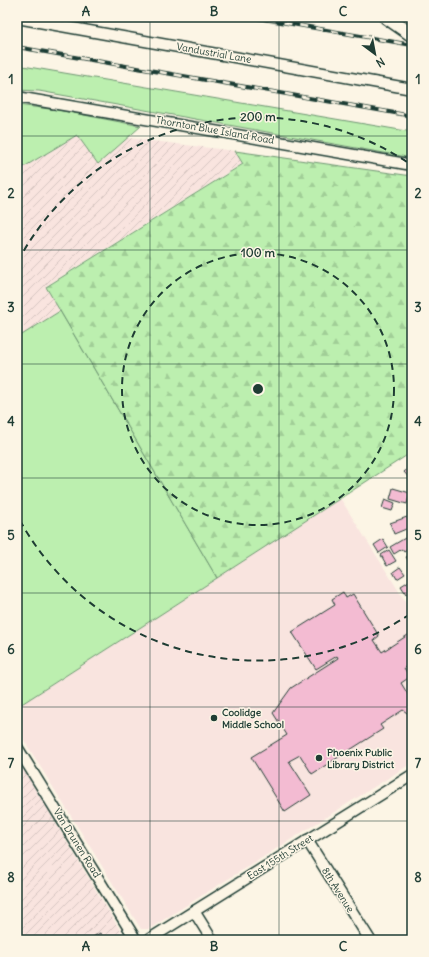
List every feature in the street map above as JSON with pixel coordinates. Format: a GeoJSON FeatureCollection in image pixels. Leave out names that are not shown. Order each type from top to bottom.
{"type":"FeatureCollection","features":[{"type":"Feature","properties":{"kind":"street"},"geometry":{"type":"LineString","coordinates":[[386,17],[412,35]]}},
{"type":"Feature","properties":{"kind":"street","name":"Vandustrial Lane"},"geometry":{"type":"LineString","coordinates":[[17,18],[412,88]]}},
{"type":"Feature","properties":{"kind":"street","name":"Thornton Blue Island Road"},"geometry":{"type":"LineString","coordinates":[[17,97],[412,165]]}},
{"type":"Feature","properties":{"kind":"street","name":"Van Drunen Road"},"geometry":{"type":"LineString","coordinates":[[17,747],[136,940]]}},
{"type":"Feature","properties":{"kind":"street","name":"East 155th Street"},"geometry":{"type":"LineString","coordinates":[[148,940],[412,775]]}},
{"type":"Feature","properties":{"kind":"street","name":"8th Avenue"},"geometry":{"type":"LineString","coordinates":[[307,840],[370,940]]}},
{"type":"Feature","properties":{"kind":"street"},"geometry":{"type":"LineString","coordinates":[[194,911],[212,940]]}},
{"type":"Feature","properties":{"kind":"shaded area"},"geometry":{"type":"Polygon","coordinates":[[[77,135],[98,164],[128,138],[235,151],[243,163],[46,286],[60,311],[17,338],[17,171],[77,135]]]}},
{"type":"Feature","properties":{"kind":"shaded area","name":"Coolidge Middle School"},"geometry":{"type":"Polygon","coordinates":[[[340,498],[412,612],[412,763],[149,929],[141,929],[17,729],[17,707],[340,498]]]}},
{"type":"Feature","properties":{"kind":"shaded area"},"geometry":{"type":"Polygon","coordinates":[[[17,759],[126,940],[17,940],[17,759]]]}},
{"type":"Feature","properties":{"kind":"green space"},"geometry":{"type":"Polygon","coordinates":[[[17,65],[412,132],[412,158],[39,91],[17,90],[17,65]]]}},
{"type":"Feature","properties":{"kind":"green space"},"geometry":{"type":"Polygon","coordinates":[[[17,105],[58,110],[141,126],[98,164],[77,135],[17,171],[17,105]]]}},
{"type":"Feature","properties":{"kind":"green space"},"geometry":{"type":"Polygon","coordinates":[[[235,151],[412,176],[412,452],[217,578],[46,287],[243,164],[235,151]]]}},
{"type":"Feature","properties":{"kind":"green space"},"geometry":{"type":"Polygon","coordinates":[[[60,311],[217,578],[17,707],[17,338],[60,311]]]}},
{"type":"Feature","properties":{"kind":"building"},"geometry":{"type":"Polygon","coordinates":[[[412,465],[412,481],[404,472],[412,465]]]}},
{"type":"Feature","properties":{"kind":"building"},"geometry":{"type":"Polygon","coordinates":[[[393,488],[410,493],[407,504],[390,499],[393,488]]]}},
{"type":"Feature","properties":{"kind":"building"},"geometry":{"type":"Polygon","coordinates":[[[385,499],[395,503],[392,511],[382,508],[385,499]]]}},
{"type":"Feature","properties":{"kind":"building"},"geometry":{"type":"Polygon","coordinates":[[[407,517],[411,527],[394,534],[390,523],[407,517]]]}},
{"type":"Feature","properties":{"kind":"building"},"geometry":{"type":"Polygon","coordinates":[[[412,534],[412,547],[404,552],[402,549],[394,554],[390,547],[412,534]]]}},
{"type":"Feature","properties":{"kind":"building"},"geometry":{"type":"Polygon","coordinates":[[[383,539],[388,547],[379,553],[374,545],[383,539]]]}},
{"type":"Feature","properties":{"kind":"building"},"geometry":{"type":"Polygon","coordinates":[[[389,550],[396,561],[387,566],[381,555],[389,550]]]}},
{"type":"Feature","properties":{"kind":"building"},"geometry":{"type":"Polygon","coordinates":[[[412,554],[412,566],[406,557],[412,554]]]}},
{"type":"Feature","properties":{"kind":"building"},"geometry":{"type":"Polygon","coordinates":[[[400,567],[405,574],[397,579],[393,572],[400,567]]]}},
{"type":"Feature","properties":{"kind":"building"},"geometry":{"type":"Polygon","coordinates":[[[409,581],[412,585],[412,590],[406,594],[401,586],[409,581]]]}},
{"type":"Feature","properties":{"kind":"building"},"geometry":{"type":"Polygon","coordinates":[[[343,592],[346,598],[353,594],[379,636],[374,640],[382,652],[411,633],[412,663],[404,668],[410,677],[401,683],[412,701],[412,713],[410,715],[403,710],[380,725],[383,729],[312,774],[300,755],[289,761],[311,795],[285,812],[251,757],[287,735],[273,713],[291,688],[338,658],[337,656],[316,669],[292,632],[335,605],[332,599],[343,592]]]}},
{"type":"Feature","properties":{"kind":"building"},"geometry":{"type":"Polygon","coordinates":[[[100,933],[104,940],[88,940],[100,933]]]}},
{"type":"Feature","properties":{"kind":"building"},"geometry":{"type":"Polygon","coordinates":[[[412,934],[412,940],[403,940],[412,934]]]}},
{"type":"Feature","properties":{"kind":"railway"},"geometry":{"type":"LineString","coordinates":[[252,17],[412,45]]}},
{"type":"Feature","properties":{"kind":"railway"},"geometry":{"type":"LineString","coordinates":[[17,47],[412,116]]}},
{"type":"Feature","properties":{"kind":"place","name":"Coolidge Middle School"},"geometry":{"type":"Point","coordinates":[214,718]}},
{"type":"Feature","properties":{"kind":"place","name":"Phoenix Public Library District"},"geometry":{"type":"Point","coordinates":[319,758]}}]}
